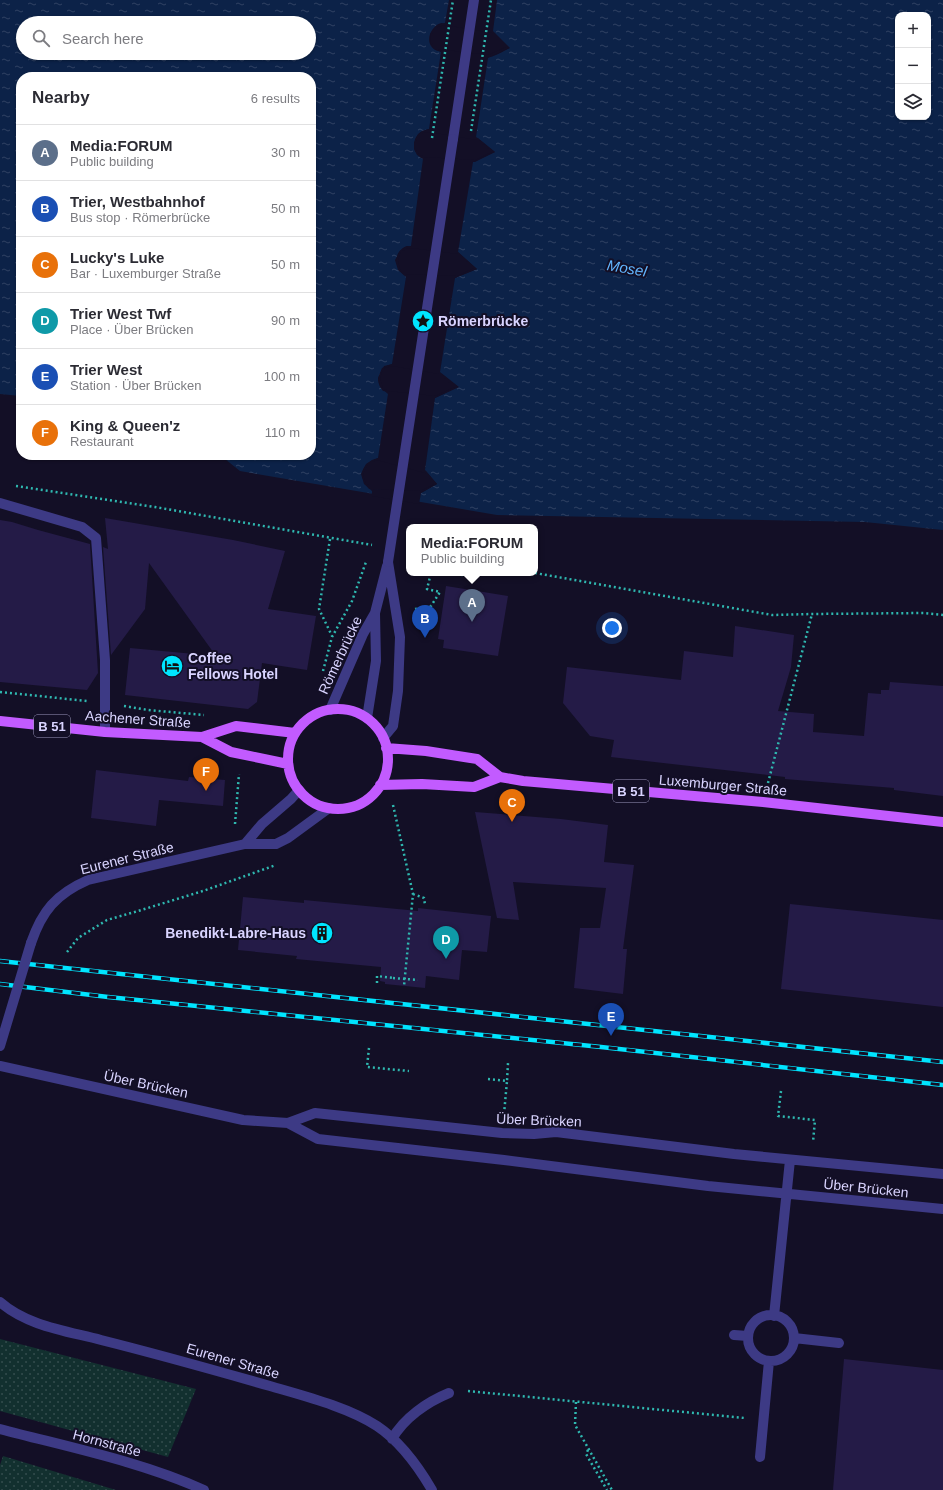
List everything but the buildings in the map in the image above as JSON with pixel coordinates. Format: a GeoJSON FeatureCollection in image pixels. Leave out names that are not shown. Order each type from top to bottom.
{"type":"FeatureCollection","features":[{"type":"Feature","properties":{"kind":"main road"},"geometry":{"type":"LineString","coordinates":[[340,709],[349,710],[367,718],[376,727],[384,743],[386,767],[380,785],[374,793],[358,804],[339,808],[330,808],[318,804],[307,798],[299,790],[290,773],[288,754],[290,743],[302,724],[319,712],[340,709]]}},
{"type":"Feature","properties":{"kind":"main road","name":"Aachener Straße"},"geometry":{"type":"LineString","coordinates":[[0,721],[104,732],[202,738],[231,752],[288,764]]}},
{"type":"Feature","properties":{"kind":"main road","name":"Aachener Straße"},"geometry":{"type":"LineString","coordinates":[[202,738],[236,726],[295,733]]}},
{"type":"Feature","properties":{"kind":"main road","name":"Luxemburger Straße"},"geometry":{"type":"LineString","coordinates":[[384,743],[477,759],[500,777],[523,781],[763,802],[943,822]]}},
{"type":"Feature","properties":{"kind":"main road"},"geometry":{"type":"LineString","coordinates":[[380,785],[422,784],[474,788],[500,777]]}},
{"type":"Feature","properties":{"kind":"street","name":"Römerbrücke"},"geometry":{"type":"LineString","coordinates":[[330,710],[363,634],[375,613],[388,562],[474,0]]}},
{"type":"Feature","properties":{"kind":"street"},"geometry":{"type":"LineString","coordinates":[[0,503],[82,526],[96,538],[104,660],[104,732]]}},
{"type":"Feature","properties":{"kind":"street"},"geometry":{"type":"LineString","coordinates":[[384,743],[393,726],[398,691],[400,637],[388,562]]}},
{"type":"Feature","properties":{"kind":"street","name":"Römerbrücke"},"geometry":{"type":"LineString","coordinates":[[367,718],[376,661],[375,613]]}},
{"type":"Feature","properties":{"kind":"street"},"geometry":{"type":"LineString","coordinates":[[246,844],[262,824],[291,799],[299,790]]}},
{"type":"Feature","properties":{"kind":"street","name":"Eurener Straße"},"geometry":{"type":"LineString","coordinates":[[0,1046],[37,925],[47,910],[60,897],[76,885],[107,874],[246,844],[276,844],[288,838],[330,808]]}},
{"type":"Feature","properties":{"kind":"street","name":"Über Brücken"},"geometry":{"type":"LineString","coordinates":[[0,1066],[244,1120],[288,1123],[318,1139],[504,1160],[700,1185],[943,1209]]}},
{"type":"Feature","properties":{"kind":"street","name":"Über Brücken"},"geometry":{"type":"LineString","coordinates":[[288,1123],[315,1113],[502,1133],[534,1134],[556,1132],[734,1154],[943,1174]]}},
{"type":"Feature","properties":{"kind":"street"},"geometry":{"type":"LineString","coordinates":[[774,1316],[790,1160]]}},
{"type":"Feature","properties":{"kind":"street","name":"Eurener Straße"},"geometry":{"type":"LineString","coordinates":[[0,1302],[17,1314],[58,1329],[211,1369],[294,1393],[351,1412],[376,1425],[411,1457],[432,1490]]}},
{"type":"Feature","properties":{"kind":"street"},"geometry":{"type":"LineString","coordinates":[[768,1315],[774,1316],[783,1318],[789,1324],[794,1338],[790,1351],[785,1357],[779,1360],[769,1361],[760,1359],[752,1350],[748,1336],[755,1322],[768,1315]]}},
{"type":"Feature","properties":{"kind":"street"},"geometry":{"type":"LineString","coordinates":[[734,1334],[748,1336]]}},
{"type":"Feature","properties":{"kind":"street"},"geometry":{"type":"LineString","coordinates":[[794,1338],[838,1343]]}},
{"type":"Feature","properties":{"kind":"street"},"geometry":{"type":"LineString","coordinates":[[760,1457],[769,1361]]}},
{"type":"Feature","properties":{"kind":"street"},"geometry":{"type":"LineString","coordinates":[[392,1439],[398,1428],[415,1413],[449,1393]]}},
{"type":"Feature","properties":{"kind":"street","name":"Hornstraße"},"geometry":{"type":"LineString","coordinates":[[0,1429],[176,1477],[204,1490]]}},
{"type":"Feature","properties":{"kind":"path"},"geometry":{"type":"LineString","coordinates":[[16,486],[155,507],[330,539],[377,546]]}},
{"type":"Feature","properties":{"kind":"path"},"geometry":{"type":"LineString","coordinates":[[330,539],[319,609],[332,637]]}},
{"type":"Feature","properties":{"kind":"path"},"geometry":{"type":"LineString","coordinates":[[323,671],[332,637],[352,601],[367,560]]}},
{"type":"Feature","properties":{"kind":"path"},"geometry":{"type":"LineString","coordinates":[[538,574],[772,615],[924,613],[943,615]]}},
{"type":"Feature","properties":{"kind":"path"},"geometry":{"type":"LineString","coordinates":[[410,612],[416,608],[431,606],[440,592],[427,589],[430,576]]}},
{"type":"Feature","properties":{"kind":"path"},"geometry":{"type":"LineString","coordinates":[[763,802],[812,614]]}},
{"type":"Feature","properties":{"kind":"path"},"geometry":{"type":"LineString","coordinates":[[0,692],[105,703],[148,710],[206,715]]}},
{"type":"Feature","properties":{"kind":"path"},"geometry":{"type":"LineString","coordinates":[[235,824],[240,774]]}},
{"type":"Feature","properties":{"kind":"path"},"geometry":{"type":"LineString","coordinates":[[393,805],[413,894],[404,986]]}},
{"type":"Feature","properties":{"kind":"path"},"geometry":{"type":"LineString","coordinates":[[67,952],[78,938],[107,920],[203,890],[279,863]]}},
{"type":"Feature","properties":{"kind":"path"},"geometry":{"type":"LineString","coordinates":[[413,894],[424,898],[426,905]]}},
{"type":"Feature","properties":{"kind":"path"},"geometry":{"type":"LineString","coordinates":[[377,984],[377,976],[418,980]]}},
{"type":"Feature","properties":{"kind":"path"},"geometry":{"type":"LineString","coordinates":[[369,1048],[367,1067],[409,1071]]}},
{"type":"Feature","properties":{"kind":"path"},"geometry":{"type":"LineString","coordinates":[[502,1133],[508,1063]]}},
{"type":"Feature","properties":{"kind":"path"},"geometry":{"type":"LineString","coordinates":[[488,1079],[507,1081]]}},
{"type":"Feature","properties":{"kind":"path"},"geometry":{"type":"LineString","coordinates":[[781,1091],[778,1116],[814,1120]]}},
{"type":"Feature","properties":{"kind":"path"},"geometry":{"type":"LineString","coordinates":[[449,1393],[473,1391],[764,1419]]}},
{"type":"Feature","properties":{"kind":"path"},"geometry":{"type":"LineString","coordinates":[[576,1402],[575,1424],[588,1450],[612,1490]]}},
{"type":"Feature","properties":{"kind":"path"},"geometry":{"type":"LineString","coordinates":[[588,1450],[586,1454],[607,1490]]}},
{"type":"Feature","properties":{"kind":"green space"},"geometry":{"type":"Polygon","coordinates":[[[0,1339],[196,1389],[168,1457],[0,1411],[0,1339]]]}},
{"type":"Feature","properties":{"kind":"green space"},"geometry":{"type":"Polygon","coordinates":[[[3,1456],[116,1490],[0,1490],[0,1465],[3,1456]]]}},
{"type":"Feature","properties":{"kind":"water","name":"Mosel"},"geometry":{"type":"Polygon","coordinates":[[[0,0],[943,0],[943,530],[865,522],[497,515],[240,471],[226,460],[316,460],[316,72],[16,72],[16,396],[0,394],[0,0]],[[441,23],[433,28],[429,37],[430,45],[433,49],[438,51],[490,57],[509,48],[492,31],[441,23]],[[429,129],[421,132],[416,137],[414,143],[415,151],[421,158],[475,162],[495,152],[478,138],[429,129]],[[407,246],[402,248],[396,259],[398,268],[404,275],[455,278],[477,269],[458,252],[407,246]],[[392,364],[384,366],[378,379],[383,391],[435,398],[458,387],[442,374],[392,364]],[[378,458],[368,463],[363,470],[363,479],[369,489],[421,493],[437,484],[426,471],[378,458]]]}},
{"type":"Feature","properties":{"kind":"pier","name":"Römerbrücke"},"geometry":{"type":"Polygon","coordinates":[[[449,0],[497,0],[493,31],[510,48],[488,58],[476,137],[495,152],[473,162],[458,252],[477,269],[455,278],[440,372],[459,387],[435,398],[425,470],[437,484],[421,493],[419,504],[372,496],[372,491],[364,484],[361,474],[366,464],[378,458],[388,394],[380,387],[378,378],[382,368],[392,364],[406,277],[398,270],[395,260],[400,251],[405,247],[411,246],[423,159],[417,155],[414,149],[414,143],[418,134],[429,129],[441,52],[434,49],[431,44],[430,34],[437,25],[445,23],[449,0]],[[445,25],[438,27],[432,34],[432,43],[438,49],[488,55],[506,47],[492,33],[445,25]],[[429,132],[423,133],[416,141],[416,150],[424,157],[475,160],[492,152],[477,140],[429,132]],[[411,248],[401,252],[398,261],[400,269],[406,274],[457,276],[474,268],[458,254],[411,248]],[[392,366],[385,368],[380,378],[383,388],[388,391],[435,396],[455,387],[439,374],[392,366]],[[377,460],[368,465],[363,474],[366,483],[373,489],[421,491],[434,484],[425,473],[377,460]]]}},
{"type":"Feature","properties":{"kind":"railway"},"geometry":{"type":"LineString","coordinates":[[0,961],[943,1062]]}},
{"type":"Feature","properties":{"kind":"railway"},"geometry":{"type":"LineString","coordinates":[[0,984],[108,997],[601,1047],[943,1085]]}},
{"type":"Feature","properties":{"kind":"place","name":"Römerbrücke"},"geometry":{"type":"Point","coordinates":[423,321]}},
{"type":"Feature","properties":{"kind":"place","name":"Media:FORUM"},"geometry":{"type":"Point","coordinates":[472,622]}},
{"type":"Feature","properties":{"kind":"place","name":"Trier, Westbahnhof"},"geometry":{"type":"Point","coordinates":[425,638]}},
{"type":"Feature","properties":{"kind":"place","name":"Coffee Fellows Hotel"},"geometry":{"type":"Point","coordinates":[172,666]}},
{"type":"Feature","properties":{"kind":"place","name":"King & Queen'z"},"geometry":{"type":"Point","coordinates":[206,791]}},
{"type":"Feature","properties":{"kind":"place","name":"Lucky's Luke"},"geometry":{"type":"Point","coordinates":[512,822]}},
{"type":"Feature","properties":{"kind":"place","name":"Benedikt-Labre-Haus"},"geometry":{"type":"Point","coordinates":[322,933]}},
{"type":"Feature","properties":{"kind":"place","name":"Trier West Twf"},"geometry":{"type":"Point","coordinates":[446,959]}},
{"type":"Feature","properties":{"kind":"place","name":"Trier West"},"geometry":{"type":"Point","coordinates":[611,1036]}}]}
